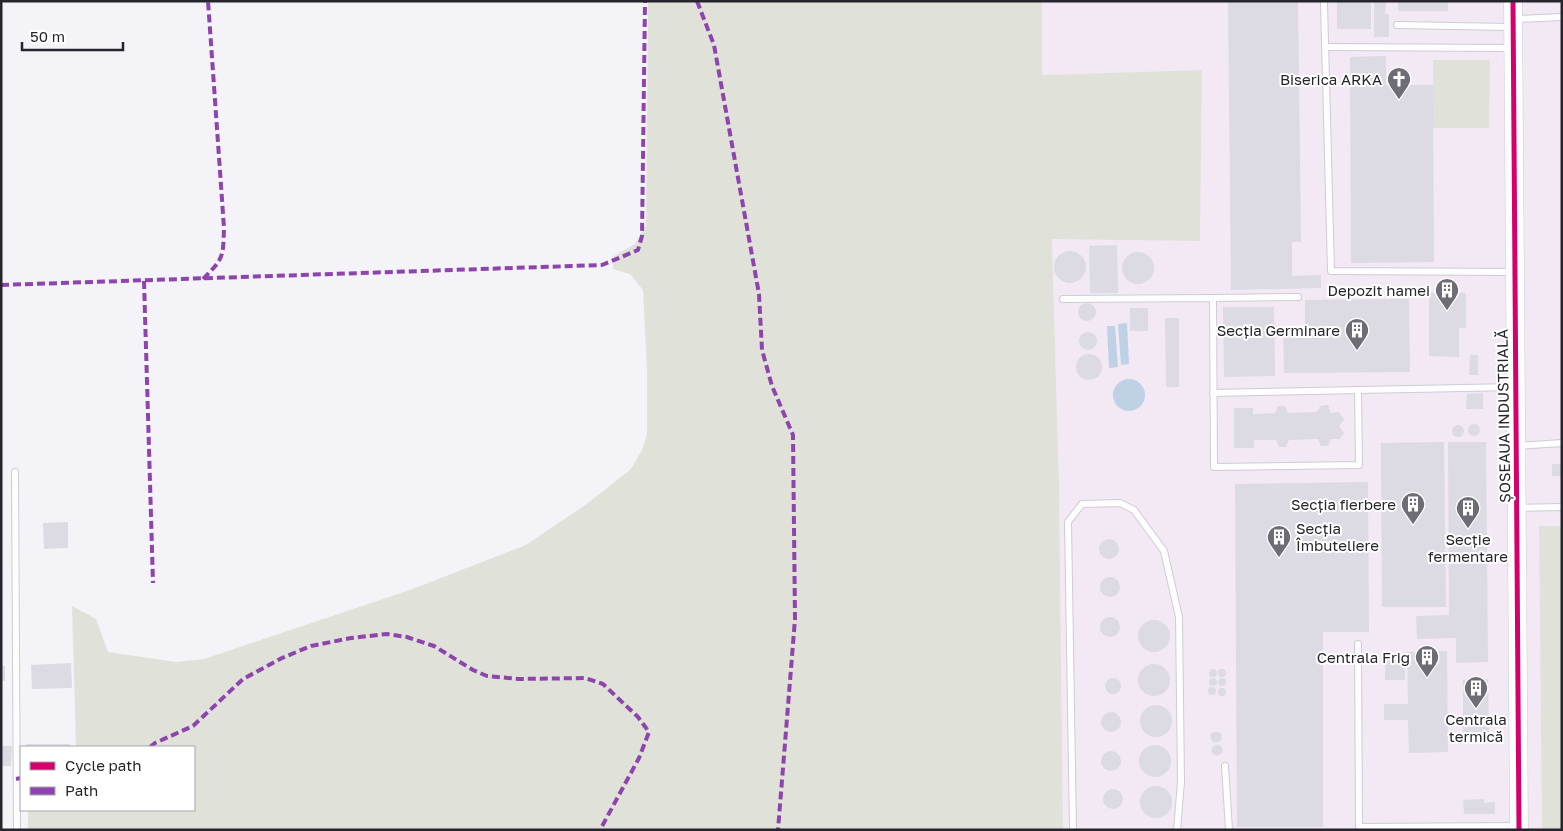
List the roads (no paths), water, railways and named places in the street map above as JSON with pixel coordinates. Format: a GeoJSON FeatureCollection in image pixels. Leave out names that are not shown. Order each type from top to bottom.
{"type":"FeatureCollection","features":[{"type":"Feature","properties":{"kind":"street","name":"ȘOSEAUA INDUSTRIALĂ"},"geometry":{"type":"LineString","coordinates":[[1513,16],[1519,828]]}},
{"type":"Feature","properties":{"kind":"lane"},"geometry":{"type":"LineString","coordinates":[[1324,3],[1332,271],[1515,272]]}},
{"type":"Feature","properties":{"kind":"lane"},"geometry":{"type":"LineString","coordinates":[[1397,26],[1513,16],[1562,17]]}},
{"type":"Feature","properties":{"kind":"lane"},"geometry":{"type":"LineString","coordinates":[[1325,47],[1513,48]]}},
{"type":"Feature","properties":{"kind":"lane"},"geometry":{"type":"LineString","coordinates":[[1063,299],[1298,297]]}},
{"type":"Feature","properties":{"kind":"lane"},"geometry":{"type":"LineString","coordinates":[[1213,298],[1214,467],[1359,465],[1358,390]]}},
{"type":"Feature","properties":{"kind":"lane"},"geometry":{"type":"LineString","coordinates":[[1213,393],[1515,388]]}},
{"type":"Feature","properties":{"kind":"lane"},"geometry":{"type":"LineString","coordinates":[[1516,446],[1562,443]]}},
{"type":"Feature","properties":{"kind":"lane"},"geometry":{"type":"LineString","coordinates":[[15,472],[17,830]]}},
{"type":"Feature","properties":{"kind":"lane"},"geometry":{"type":"LineString","coordinates":[[1073,830],[1068,522],[1082,504],[1120,503],[1134,510],[1164,551],[1179,618],[1182,782],[1177,830]]}},
{"type":"Feature","properties":{"kind":"lane"},"geometry":{"type":"LineString","coordinates":[[1517,508],[1562,507]]}},
{"type":"Feature","properties":{"kind":"lane"},"geometry":{"type":"LineString","coordinates":[[1358,644],[1358,829],[1519,828]]}},
{"type":"Feature","properties":{"kind":"lane"},"geometry":{"type":"LineString","coordinates":[[1225,766],[1229,830]]}},
{"type":"Feature","properties":{"kind":"water"},"geometry":{"type":"Polygon","coordinates":[[[1127,323],[1129,364],[1121,365],[1118,324],[1127,323]]]}},
{"type":"Feature","properties":{"kind":"water"},"geometry":{"type":"Polygon","coordinates":[[[1107,326],[1115,326],[1118,367],[1109,368],[1107,326]]]}},
{"type":"Feature","properties":{"kind":"water"},"geometry":{"type":"Polygon","coordinates":[[[1129,379],[1140,384],[1145,395],[1140,406],[1129,411],[1118,406],[1113,395],[1118,384],[1129,379]]]}},
{"type":"Feature","properties":{"kind":"place","name":"Biserica ARKA"},"geometry":{"type":"Point","coordinates":[1399,100]}},
{"type":"Feature","properties":{"kind":"place","name":"Depozit hamei"},"geometry":{"type":"Point","coordinates":[1447,311]}},
{"type":"Feature","properties":{"kind":"place","name":"Secția Germinare"},"geometry":{"type":"Point","coordinates":[1357,351]}},
{"type":"Feature","properties":{"kind":"place","name":"Secția fierbere"},"geometry":{"type":"Point","coordinates":[1413,525]}},
{"type":"Feature","properties":{"kind":"place","name":"Secție fermentare"},"geometry":{"type":"Point","coordinates":[1468,529]}},
{"type":"Feature","properties":{"kind":"place","name":"Secția Îmbuteliere"},"geometry":{"type":"Point","coordinates":[1279,558]}},
{"type":"Feature","properties":{"kind":"place","name":"Centrala Frig"},"geometry":{"type":"Point","coordinates":[1427,678]}},
{"type":"Feature","properties":{"kind":"place","name":"Centrala termică"},"geometry":{"type":"Point","coordinates":[1476,709]}}]}
